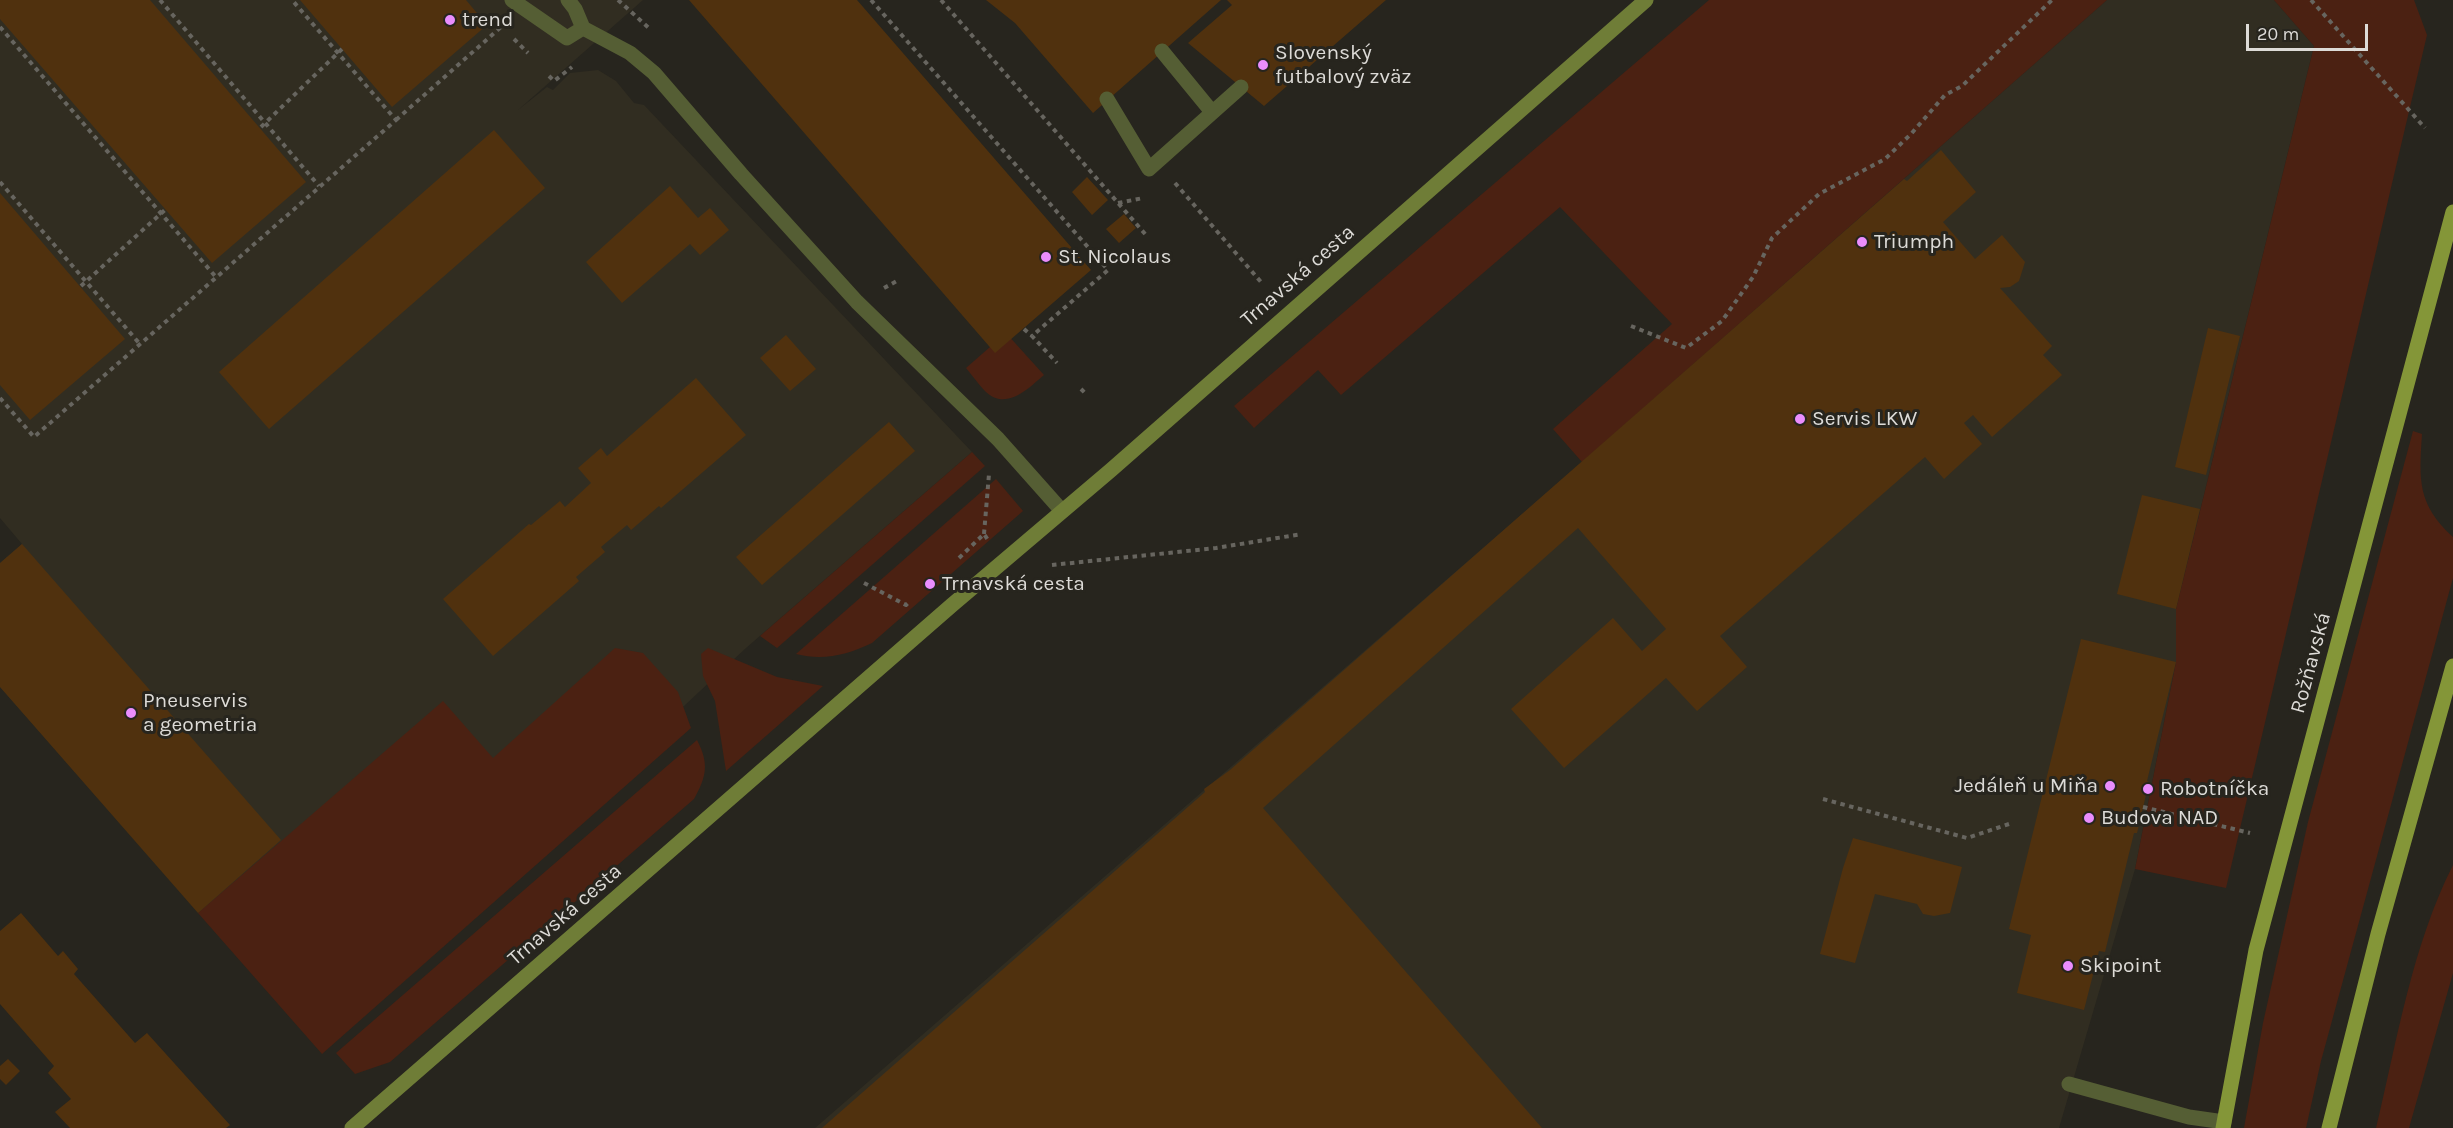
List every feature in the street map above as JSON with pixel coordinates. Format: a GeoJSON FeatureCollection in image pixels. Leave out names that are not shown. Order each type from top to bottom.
{"type":"FeatureCollection","features":[{"type":"Feature","properties":{"kind":"main road","name":"Trnavská cesta"},"geometry":{"type":"LineString","coordinates":[[352,1128],[1646,0]]}},
{"type":"Feature","properties":{"kind":"main road","name":"Rožňavská"},"geometry":{"type":"LineString","coordinates":[[2223,1125],[2256,950],[2453,212]]}},
{"type":"Feature","properties":{"kind":"main road"},"geometry":{"type":"LineString","coordinates":[[2329,1128],[2378,934],[2453,666]]}},
{"type":"Feature","properties":{"kind":"lane"},"geometry":{"type":"LineString","coordinates":[[512,0],[567,38],[583,28]]}},
{"type":"Feature","properties":{"kind":"lane"},"geometry":{"type":"LineString","coordinates":[[568,0],[575,9],[583,28],[630,53],[654,73],[856,302],[998,439],[1062,511]]}},
{"type":"Feature","properties":{"kind":"lane"},"geometry":{"type":"LineString","coordinates":[[1162,51],[1212,112]]}},
{"type":"Feature","properties":{"kind":"lane"},"geometry":{"type":"LineString","coordinates":[[1107,99],[1149,169],[1241,87]]}},
{"type":"Feature","properties":{"kind":"lane"},"geometry":{"type":"LineString","coordinates":[[2069,1084],[2223,1125]]}},
{"type":"Feature","properties":{"kind":"path"},"geometry":{"type":"LineString","coordinates":[[160,0],[263,126],[319,186]]}},
{"type":"Feature","properties":{"kind":"path"},"geometry":{"type":"LineString","coordinates":[[292,0],[340,50],[396,120]]}},
{"type":"Feature","properties":{"kind":"path"},"geometry":{"type":"LineString","coordinates":[[871,0],[1108,270],[1032,336]]}},
{"type":"Feature","properties":{"kind":"path"},"geometry":{"type":"LineString","coordinates":[[941,0],[1146,235]]}},
{"type":"Feature","properties":{"kind":"path"},"geometry":{"type":"LineString","coordinates":[[1631,326],[1686,348],[1722,321],[1753,277],[1772,238],[1819,194],[1885,159],[1911,134],[1945,95],[1962,86],[2052,0]]}},
{"type":"Feature","properties":{"kind":"path"},"geometry":{"type":"LineString","coordinates":[[2311,0],[2425,128]]}},
{"type":"Feature","properties":{"kind":"path"},"geometry":{"type":"LineString","coordinates":[[0,398],[34,437],[502,26]]}},
{"type":"Feature","properties":{"kind":"path"},"geometry":{"type":"LineString","coordinates":[[0,27],[215,276]]}},
{"type":"Feature","properties":{"kind":"path"},"geometry":{"type":"LineString","coordinates":[[263,126],[340,50]]}},
{"type":"Feature","properties":{"kind":"path"},"geometry":{"type":"LineString","coordinates":[[549,76],[554,81],[568,69],[579,65]]}},
{"type":"Feature","properties":{"kind":"path"},"geometry":{"type":"LineString","coordinates":[[1172,179],[1261,282]]}},
{"type":"Feature","properties":{"kind":"path"},"geometry":{"type":"LineString","coordinates":[[0,182],[139,343]]}},
{"type":"Feature","properties":{"kind":"path"},"geometry":{"type":"LineString","coordinates":[[1118,203],[1152,196]]}},
{"type":"Feature","properties":{"kind":"path"},"geometry":{"type":"LineString","coordinates":[[81,286],[166,209]]}},
{"type":"Feature","properties":{"kind":"path"},"geometry":{"type":"LineString","coordinates":[[1024,329],[1057,363]]}},
{"type":"Feature","properties":{"kind":"path"},"geometry":{"type":"LineString","coordinates":[[1082,389],[1086,394]]}},
{"type":"Feature","properties":{"kind":"path"},"geometry":{"type":"LineString","coordinates":[[984,534],[988,474]]}},
{"type":"Feature","properties":{"kind":"path"},"geometry":{"type":"LineString","coordinates":[[1052,565],[1216,548],[1302,534]]}},
{"type":"Feature","properties":{"kind":"path"},"geometry":{"type":"LineString","coordinates":[[1824,799],[1967,838],[2009,824]]}},
{"type":"Feature","properties":{"kind":"path"},"geometry":{"type":"LineString","coordinates":[[2143,807],[2250,833]]}},
{"type":"Feature","properties":{"kind":"shaded area"},"geometry":{"type":"Polygon","coordinates":[[[0,0],[643,0],[518,110],[547,87],[553,90],[570,73],[598,70],[616,81],[634,103],[644,105],[972,452],[746,648],[684,706],[305,1032],[0,687],[0,563],[22,544],[0,518],[0,0]]]}},
{"type":"Feature","properties":{"kind":"shaded area"},"geometry":{"type":"Polygon","coordinates":[[[1709,0],[2107,0],[1582,462],[1553,429],[1672,324],[1560,207],[1341,395],[1318,370],[1254,428],[1234,406],[1709,0]]]}},
{"type":"Feature","properties":{"kind":"shaded area"},"geometry":{"type":"Polygon","coordinates":[[[2107,0],[2274,0],[2314,46],[2176,609],[2176,662],[2135,869],[2059,1128],[815,1128],[1582,462],[2107,0]]]}},
{"type":"Feature","properties":{"kind":"shaded area"},"geometry":{"type":"Polygon","coordinates":[[[2274,0],[2414,0],[2427,35],[2226,888],[2135,869],[2176,662],[2176,609],[2314,46],[2274,0]]]}},
{"type":"Feature","properties":{"kind":"shaded area"},"geometry":{"type":"Polygon","coordinates":[[[1006,333],[1044,375],[1021,394],[1000,399],[986,392],[966,368],[1006,333]]]}},
{"type":"Feature","properties":{"kind":"shaded area"},"geometry":{"type":"Polygon","coordinates":[[[2413,431],[2422,434],[2421,478],[2427,502],[2441,525],[2453,537],[2453,578],[2321,1061],[2306,1128],[2244,1128],[2263,1023],[2308,822],[2413,431]]]}},
{"type":"Feature","properties":{"kind":"shaded area"},"geometry":{"type":"Polygon","coordinates":[[[972,452],[985,466],[777,648],[760,636],[972,452]]]}},
{"type":"Feature","properties":{"kind":"shaded area"},"geometry":{"type":"Polygon","coordinates":[[[996,479],[1023,511],[872,643],[835,656],[816,657],[796,654],[996,479]]]}},
{"type":"Feature","properties":{"kind":"shaded area"},"geometry":{"type":"Polygon","coordinates":[[[615,648],[643,653],[678,692],[691,728],[322,1054],[198,913],[443,701],[493,758],[615,648]]]}},
{"type":"Feature","properties":{"kind":"shaded area"},"geometry":{"type":"Polygon","coordinates":[[[708,648],[777,677],[823,686],[726,771],[715,701],[703,676],[701,654],[708,648]]]}},
{"type":"Feature","properties":{"kind":"shaded area"},"geometry":{"type":"Polygon","coordinates":[[[697,740],[705,763],[705,770],[702,783],[694,799],[390,1062],[355,1074],[336,1053],[697,740]]]}},
{"type":"Feature","properties":{"kind":"shaded area"},"geometry":{"type":"Polygon","coordinates":[[[2453,865],[2453,973],[2409,1128],[2376,1128],[2416,961],[2439,896],[2453,865]]]}},
{"type":"Feature","properties":{"kind":"building"},"geometry":{"type":"Polygon","coordinates":[[[0,0],[150,0],[306,182],[212,263],[0,19],[0,0]]]}},
{"type":"Feature","properties":{"kind":"building"},"geometry":{"type":"Polygon","coordinates":[[[300,0],[466,0],[487,25],[392,107],[300,0]]]}},
{"type":"Feature","properties":{"kind":"building"},"geometry":{"type":"Polygon","coordinates":[[[689,0],[857,0],[1091,270],[995,353],[689,0]]]}},
{"type":"Feature","properties":{"kind":"building"},"geometry":{"type":"Polygon","coordinates":[[[986,0],[1221,0],[1093,113],[1015,23],[986,0]]]}},
{"type":"Feature","properties":{"kind":"building","name":"Slovenský futbalový zväz"},"geometry":{"type":"Polygon","coordinates":[[[1227,0],[1386,0],[1264,106],[1188,43],[1232,5],[1227,0]]]}},
{"type":"Feature","properties":{"kind":"building"},"geometry":{"type":"Polygon","coordinates":[[[494,130],[545,188],[269,429],[219,372],[494,130]]]}},
{"type":"Feature","properties":{"kind":"building"},"geometry":{"type":"Polygon","coordinates":[[[1941,150],[1976,192],[1943,222],[1975,259],[2002,235],[2025,262],[2019,281],[2010,287],[2000,288],[2052,346],[2043,355],[2062,375],[1992,437],[1973,415],[1964,423],[1982,444],[1944,479],[1925,457],[1720,636],[1747,667],[1697,711],[1666,678],[1564,768],[1511,709],[1613,618],[1642,651],[1666,629],[1578,528],[1263,808],[1542,1128],[822,1128],[1205,792],[1204,789],[1230,770],[1904,179],[1907,181],[1941,150]]]}},
{"type":"Feature","properties":{"kind":"building"},"geometry":{"type":"Polygon","coordinates":[[[1087,177],[1108,200],[1092,215],[1072,192],[1087,177]]]}},
{"type":"Feature","properties":{"kind":"building"},"geometry":{"type":"Polygon","coordinates":[[[670,186],[698,218],[710,208],[729,230],[700,255],[690,244],[622,303],[586,262],[670,186]]]}},
{"type":"Feature","properties":{"kind":"building"},"geometry":{"type":"Polygon","coordinates":[[[0,193],[125,339],[30,420],[0,385],[0,193]]]}},
{"type":"Feature","properties":{"kind":"building"},"geometry":{"type":"Polygon","coordinates":[[[1124,214],[1136,228],[1119,243],[1106,229],[1124,214]]]}},
{"type":"Feature","properties":{"kind":"building"},"geometry":{"type":"Polygon","coordinates":[[[2208,328],[2240,336],[2206,475],[2175,467],[2208,328]]]}},
{"type":"Feature","properties":{"kind":"building"},"geometry":{"type":"Polygon","coordinates":[[[786,335],[816,369],[790,391],[760,358],[786,335]]]}},
{"type":"Feature","properties":{"kind":"building"},"geometry":{"type":"Polygon","coordinates":[[[696,378],[746,435],[661,508],[659,506],[631,530],[627,525],[601,547],[605,552],[576,577],[579,581],[493,656],[443,599],[529,524],[531,525],[560,501],[565,507],[591,483],[578,468],[601,448],[607,456],[696,378]]]}},
{"type":"Feature","properties":{"kind":"building"},"geometry":{"type":"Polygon","coordinates":[[[889,422],[915,451],[762,585],[736,557],[889,422]]]}},
{"type":"Feature","properties":{"kind":"building"},"geometry":{"type":"Polygon","coordinates":[[[2142,495],[2200,509],[2176,609],[2117,594],[2142,495]]]}},
{"type":"Feature","properties":{"kind":"building"},"geometry":{"type":"Polygon","coordinates":[[[22,544],[281,840],[198,913],[0,687],[0,563],[22,544]]]}},
{"type":"Feature","properties":{"kind":"building","name":"Budova NAD"},"geometry":{"type":"Polygon","coordinates":[[[2081,639],[2176,662],[2147,781],[2149,782],[2137,833],[2134,833],[2105,952],[2099,951],[2084,1010],[2017,993],[2031,935],[2009,929],[2081,639]]]}},
{"type":"Feature","properties":{"kind":"building"},"geometry":{"type":"Polygon","coordinates":[[[1853,838],[1962,867],[1950,913],[1934,916],[1923,914],[1917,904],[1875,894],[1855,963],[1820,954],[1853,838]]]}},
{"type":"Feature","properties":{"kind":"building"},"geometry":{"type":"Polygon","coordinates":[[[21,913],[58,956],[63,951],[78,969],[74,974],[135,1043],[147,1033],[230,1125],[226,1128],[70,1128],[55,1112],[71,1099],[48,1073],[54,1066],[0,1004],[0,931],[21,913]]]}},
{"type":"Feature","properties":{"kind":"building"},"geometry":{"type":"Polygon","coordinates":[[[8,1059],[20,1071],[6,1085],[0,1079],[0,1066],[8,1059]]]}},
{"type":"Feature","properties":{"kind":"place","name":"trend"},"geometry":{"type":"Point","coordinates":[450,20]}},
{"type":"Feature","properties":{"kind":"place","name":"Slovenský futbalový zväz"},"geometry":{"type":"Point","coordinates":[1263,65]}},
{"type":"Feature","properties":{"kind":"place","name":"Triumph"},"geometry":{"type":"Point","coordinates":[1862,242]}},
{"type":"Feature","properties":{"kind":"place","name":"St. Nicolaus"},"geometry":{"type":"Point","coordinates":[1046,257]}},
{"type":"Feature","properties":{"kind":"place","name":"Servis LKW"},"geometry":{"type":"Point","coordinates":[1800,419]}},
{"type":"Feature","properties":{"kind":"place","name":"Trnavská cesta"},"geometry":{"type":"Point","coordinates":[930,584]}},
{"type":"Feature","properties":{"kind":"place","name":"Pneuservis a geometria"},"geometry":{"type":"Point","coordinates":[131,713]}},
{"type":"Feature","properties":{"kind":"place","name":"Jedáleň u Miňa"},"geometry":{"type":"Point","coordinates":[2110,786]}},
{"type":"Feature","properties":{"kind":"place","name":"Robotníčka"},"geometry":{"type":"Point","coordinates":[2148,789]}},
{"type":"Feature","properties":{"kind":"place","name":"Budova NAD"},"geometry":{"type":"Point","coordinates":[2089,818]}},
{"type":"Feature","properties":{"kind":"place","name":"Skipoint"},"geometry":{"type":"Point","coordinates":[2068,966]}}]}
